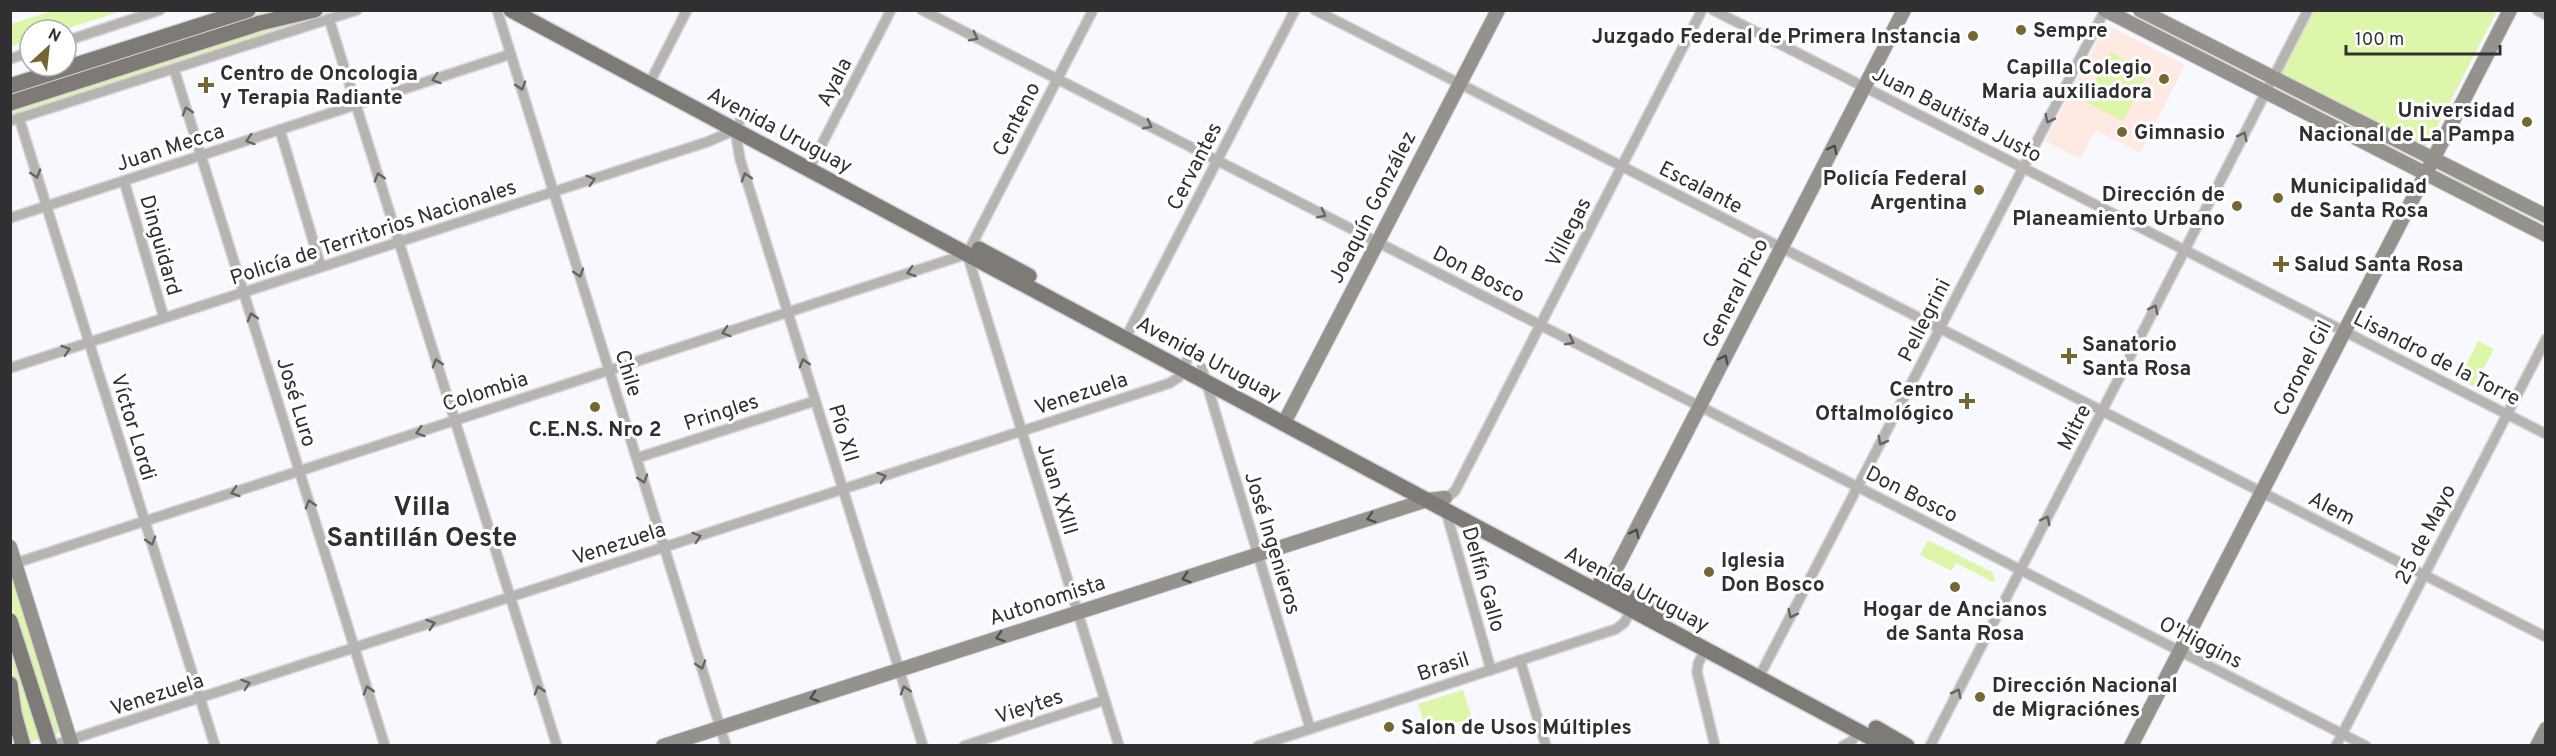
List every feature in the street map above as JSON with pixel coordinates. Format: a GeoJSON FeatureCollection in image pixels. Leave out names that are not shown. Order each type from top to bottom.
{"type":"FeatureCollection","features":[{"type":"Feature","properties":{"kind":"main road"},"geometry":{"type":"LineString","coordinates":[[10,86],[248,10]]}},
{"type":"Feature","properties":{"kind":"main road"},"geometry":{"type":"LineString","coordinates":[[10,102],[260,23],[315,10]]}},
{"type":"Feature","properties":{"kind":"main road","name":"Avenida Uruguay"},"geometry":{"type":"LineString","coordinates":[[511,10],[652,80],[1605,589],[1731,651],[1761,673],[1886,746]]}},
{"type":"Feature","properties":{"kind":"main road","name":"Avenida Uruguay"},"geometry":{"type":"LineString","coordinates":[[534,10],[652,80]]}},
{"type":"Feature","properties":{"kind":"main road","name":"Avenida Uruguay"},"geometry":{"type":"LineString","coordinates":[[1286,419],[1427,500],[1445,504]]}},
{"type":"Feature","properties":{"kind":"main road","name":"Avenida Uruguay"},"geometry":{"type":"LineString","coordinates":[[1605,589],[1632,609],[1705,649],[1761,673],[1908,746]]}},
{"type":"Feature","properties":{"kind":"main road"},"geometry":{"type":"LineString","coordinates":[[10,621],[50,746]]}},
{"type":"Feature","properties":{"kind":"main road"},"geometry":{"type":"LineString","coordinates":[[1705,649],[1711,645],[1731,651]]}},
{"type":"Feature","properties":{"kind":"main road"},"geometry":{"type":"LineString","coordinates":[[10,684],[14,713],[23,746]]}},
{"type":"Feature","properties":{"kind":"street"},"geometry":{"type":"LineString","coordinates":[[78,37],[160,10]]}},
{"type":"Feature","properties":{"kind":"street"},"geometry":{"type":"LineString","coordinates":[[15,120],[357,10]]}},
{"type":"Feature","properties":{"kind":"street","name":"Chile"},"geometry":{"type":"LineString","coordinates":[[497,10],[726,746]]}},
{"type":"Feature","properties":{"kind":"street"},"geometry":{"type":"LineString","coordinates":[[652,80],[687,10]]}},
{"type":"Feature","properties":{"kind":"street","name":"Ayala"},"geometry":{"type":"LineString","coordinates":[[811,165],[891,10]]}},
{"type":"Feature","properties":{"kind":"street","name":"Don Bosco"},"geometry":{"type":"LineString","coordinates":[[922,10],[2020,570]]}},
{"type":"Feature","properties":{"kind":"street","name":"Centeno"},"geometry":{"type":"LineString","coordinates":[[969,249],[1093,10]]}},
{"type":"Feature","properties":{"kind":"street","name":"Cervantes"},"geometry":{"type":"LineString","coordinates":[[1127,334],[1295,10]]}},
{"type":"Feature","properties":{"kind":"street","name":"Escalante"},"geometry":{"type":"LineString","coordinates":[[1315,10],[2102,411]]}},
{"type":"Feature","properties":{"kind":"street","name":"Joaquín González"},"geometry":{"type":"LineString","coordinates":[[1286,419],[1498,10]]}},
{"type":"Feature","properties":{"kind":"street","name":"Villegas"},"geometry":{"type":"LineString","coordinates":[[1445,504],[1455,492],[1702,10]]}},
{"type":"Feature","properties":{"kind":"street","name":"Juan Bautista Justo"},"geometry":{"type":"LineString","coordinates":[[1713,10],[2185,250]]}},
{"type":"Feature","properties":{"kind":"street","name":"General Pico"},"geometry":{"type":"LineString","coordinates":[[1605,589],[1904,10]]}},
{"type":"Feature","properties":{"kind":"street"},"geometry":{"type":"LineString","coordinates":[[2140,10],[2546,216]]}},
{"type":"Feature","properties":{"kind":"street","name":"Mitre"},"geometry":{"type":"LineString","coordinates":[[1930,746],[2308,10]]}},
{"type":"Feature","properties":{"kind":"street","name":"Coronel Gil"},"geometry":{"type":"LineString","coordinates":[[2131,746],[2510,10]]}},
{"type":"Feature","properties":{"kind":"street"},"geometry":{"type":"LineString","coordinates":[[2537,10],[2546,15]]}},
{"type":"Feature","properties":{"kind":"street"},"geometry":{"type":"LineString","coordinates":[[2105,11],[2546,235]]}},
{"type":"Feature","properties":{"kind":"street","name":"Pellegrini"},"geometry":{"type":"LineString","coordinates":[[1761,673],[2105,11]]}},
{"type":"Feature","properties":{"kind":"street"},"geometry":{"type":"LineString","coordinates":[[329,19],[557,746]]}},
{"type":"Feature","properties":{"kind":"street","name":"Juan Mecca"},"geometry":{"type":"LineString","coordinates":[[10,218],[511,54]]}},
{"type":"Feature","properties":{"kind":"street","name":"José Luro"},"geometry":{"type":"LineString","coordinates":[[174,69],[355,648],[383,745]]}},
{"type":"Feature","properties":{"kind":"street"},"geometry":{"type":"LineString","coordinates":[[2329,124],[2336,110]]}},
{"type":"Feature","properties":{"kind":"street","name":"Víctor Lordi"},"geometry":{"type":"LineString","coordinates":[[15,120],[46,207],[215,746]]}},
{"type":"Feature","properties":{"kind":"street","name":"Policía de Territorios Nacionales"},"geometry":{"type":"LineString","coordinates":[[10,368],[702,144],[737,125]]}},
{"type":"Feature","properties":{"kind":"street","name":"Pío XII"},"geometry":{"type":"LineString","coordinates":[[737,125],[741,159],[922,746]]}},
{"type":"Feature","properties":{"kind":"street"},"geometry":{"type":"LineString","coordinates":[[2363,142],[2370,128]]}},
{"type":"Feature","properties":{"kind":"street"},"geometry":{"type":"LineString","coordinates":[[279,130],[321,267]]}},
{"type":"Feature","properties":{"kind":"street","name":"Dinguidard"},"geometry":{"type":"LineString","coordinates":[[124,181],[164,318]]}},
{"type":"Feature","properties":{"kind":"street","name":"Colombia"},"geometry":{"type":"LineString","coordinates":[[16,563],[788,312],[969,249]]}},
{"type":"Feature","properties":{"kind":"street","name":"Juan XXIII"},"geometry":{"type":"LineString","coordinates":[[969,249],[1022,432],[1119,746]]}},
{"type":"Feature","properties":{"kind":"street","name":"Lisandro de la Torre"},"geometry":{"type":"LineString","coordinates":[[2185,250],[2546,434]]}},
{"type":"Feature","properties":{"kind":"street","name":"25 de Mayo"},"geometry":{"type":"LineString","coordinates":[[2336,746],[2546,339]]}},
{"type":"Feature","properties":{"kind":"street","name":"Venezuela"},"geometry":{"type":"LineString","coordinates":[[50,746],[71,743],[201,698],[1170,383],[1177,378],[1185,365]]}},
{"type":"Feature","properties":{"kind":"street","name":"José Ingenieros"},"geometry":{"type":"LineString","coordinates":[[1204,375],[1310,728]]}},
{"type":"Feature","properties":{"kind":"street","name":"Pringles"},"geometry":{"type":"LineString","coordinates":[[637,458],[816,401]]}},
{"type":"Feature","properties":{"kind":"street","name":"Alem"},"geometry":{"type":"LineString","coordinates":[[2102,411],[2546,637]]}},
{"type":"Feature","properties":{"kind":"street","name":"Autonomista"},"geometry":{"type":"LineString","coordinates":[[663,746],[1427,500]]}},
{"type":"Feature","properties":{"kind":"street","name":"Delfín Gallo"},"geometry":{"type":"LineString","coordinates":[[1445,504],[1491,669]]}},
{"type":"Feature","properties":{"kind":"street"},"geometry":{"type":"LineString","coordinates":[[10,547],[71,743]]}},
{"type":"Feature","properties":{"kind":"street","name":"O'Higgins"},"geometry":{"type":"LineString","coordinates":[[2020,570],[2366,746]]}},
{"type":"Feature","properties":{"kind":"street","name":"Brasil"},"geometry":{"type":"LineString","coordinates":[[1258,746],[1618,628],[1624,623],[1632,609]]}},
{"type":"Feature","properties":{"kind":"street"},"geometry":{"type":"LineString","coordinates":[[1705,649],[1697,672],[1715,746]]}},
{"type":"Feature","properties":{"kind":"street"},"geometry":{"type":"LineString","coordinates":[[1520,660],[1546,746]]}},
{"type":"Feature","properties":{"kind":"street","name":"Vieytes"},"geometry":{"type":"LineString","coordinates":[[964,746],[1105,700]]}},
{"type":"Feature","properties":{"kind":"street"},"geometry":{"type":"LineString","coordinates":[[2537,746],[2546,729]]}},
{"type":"Feature","properties":{"kind":"street"},"geometry":{"type":"LineString","coordinates":[[1843,746],[1852,741],[1858,730]]}},
{"type":"Feature","properties":{"kind":"shaded area"},"geometry":{"type":"Polygon","coordinates":[[[2111,27],[2185,65],[2140,153],[2096,130],[2080,159],[2045,141],[2103,30],[2111,27]]]}},
{"type":"Feature","properties":{"kind":"green space"},"geometry":{"type":"Polygon","coordinates":[[[55,10],[122,10],[78,25],[78,18],[30,18],[55,10]]]}},
{"type":"Feature","properties":{"kind":"green space"},"geometry":{"type":"Polygon","coordinates":[[[263,11],[293,11],[78,77],[78,70],[263,11]]]}},
{"type":"Feature","properties":{"kind":"green space"},"geometry":{"type":"Polygon","coordinates":[[[340,11],[11,116],[10,108],[261,27],[340,11]]]}},
{"type":"Feature","properties":{"kind":"green space"},"geometry":{"type":"Polygon","coordinates":[[[2311,11],[2497,11],[2429,143],[2424,147],[2282,75],[2281,72],[2311,11]]]}},
{"type":"Feature","properties":{"kind":"green space"},"geometry":{"type":"Polygon","coordinates":[[[18,22],[18,44],[11,46],[11,24],[18,22]]]}},
{"type":"Feature","properties":{"kind":"green space"},"geometry":{"type":"Polygon","coordinates":[[[2110,52],[2149,72],[2123,121],[2084,101],[2110,52]]]}},
{"type":"Feature","properties":{"kind":"green space"},"geometry":{"type":"Polygon","coordinates":[[[54,78],[73,78],[11,97],[10,92],[54,78]]]}},
{"type":"Feature","properties":{"kind":"green space"},"geometry":{"type":"Polygon","coordinates":[[[2454,175],[2503,200],[2502,203],[2531,218],[2529,221],[2451,181],[2454,175]]]}},
{"type":"Feature","properties":{"kind":"green space"},"geometry":{"type":"Polygon","coordinates":[[[2478,341],[2494,349],[2474,387],[2459,379],[2478,341]]]}},
{"type":"Feature","properties":{"kind":"green space"},"geometry":{"type":"Polygon","coordinates":[[[1928,540],[1992,572],[1995,579],[1993,582],[1956,563],[1951,571],[1920,555],[1928,540]]]}},
{"type":"Feature","properties":{"kind":"green space"},"geometry":{"type":"Polygon","coordinates":[[[10,565],[60,731],[56,734],[50,729],[11,604],[10,565]]]}},
{"type":"Feature","properties":{"kind":"green space"},"geometry":{"type":"Polygon","coordinates":[[[10,637],[40,739],[30,742],[25,733],[18,707],[10,637]]]}},
{"type":"Feature","properties":{"kind":"green space"},"geometry":{"type":"Polygon","coordinates":[[[1463,690],[1472,718],[1427,732],[1418,704],[1463,690]]]}},
{"type":"Feature","properties":{"kind":"place","name":"Sempre"},"geometry":{"type":"Point","coordinates":[2021,30]}},
{"type":"Feature","properties":{"kind":"place","name":"Juzgado Federal de Primera Instancia"},"geometry":{"type":"Point","coordinates":[1973,36]}},
{"type":"Feature","properties":{"kind":"place","name":"Capilla Colegio Maria auxiliadora"},"geometry":{"type":"Point","coordinates":[2164,79]}},
{"type":"Feature","properties":{"kind":"place","name":"Centro de Oncologia y Terapia Radiante"},"geometry":{"type":"Point","coordinates":[206,85]}},
{"type":"Feature","properties":{"kind":"place","name":"Universidad Nacional de La Pampa"},"geometry":{"type":"Point","coordinates":[2527,122]}},
{"type":"Feature","properties":{"kind":"place","name":"Gimnasio"},"geometry":{"type":"Point","coordinates":[2122,132]}},
{"type":"Feature","properties":{"kind":"place","name":"Policía Federal Argentina"},"geometry":{"type":"Point","coordinates":[1979,190]}},
{"type":"Feature","properties":{"kind":"place","name":"Municipalidad de Santa Rosa"},"geometry":{"type":"Point","coordinates":[2278,198]}},
{"type":"Feature","properties":{"kind":"place","name":"Dirección de Planeamiento Urbano"},"geometry":{"type":"Point","coordinates":[2237,206]}},
{"type":"Feature","properties":{"kind":"place","name":"Salud Santa Rosa"},"geometry":{"type":"Point","coordinates":[2281,264]}},
{"type":"Feature","properties":{"kind":"place","name":"Sanatorio Santa Rosa"},"geometry":{"type":"Point","coordinates":[2069,356]}},
{"type":"Feature","properties":{"kind":"place","name":"Centro Oftalmológico"},"geometry":{"type":"Point","coordinates":[1967,401]}},
{"type":"Feature","properties":{"kind":"place","name":"C.E.N.S. Nro 2"},"geometry":{"type":"Point","coordinates":[595,407]}},
{"type":"Feature","properties":{"kind":"place","name":"Iglesia Don Bosco"},"geometry":{"type":"Point","coordinates":[1709,572]}},
{"type":"Feature","properties":{"kind":"place","name":"Hogar de Ancianos de Santa Rosa"},"geometry":{"type":"Point","coordinates":[1955,587]}},
{"type":"Feature","properties":{"kind":"place","name":"Dirección Nacional de Migraciónes"},"geometry":{"type":"Point","coordinates":[1980,697]}},
{"type":"Feature","properties":{"kind":"place","name":"Salon de Usos Múltiples"},"geometry":{"type":"Point","coordinates":[1389,727]}},
{"type":"Feature","properties":{"kind":"district","name":"Villa Santillán Oeste"},"geometry":{"type":"Point","coordinates":[422,522]}}]}
